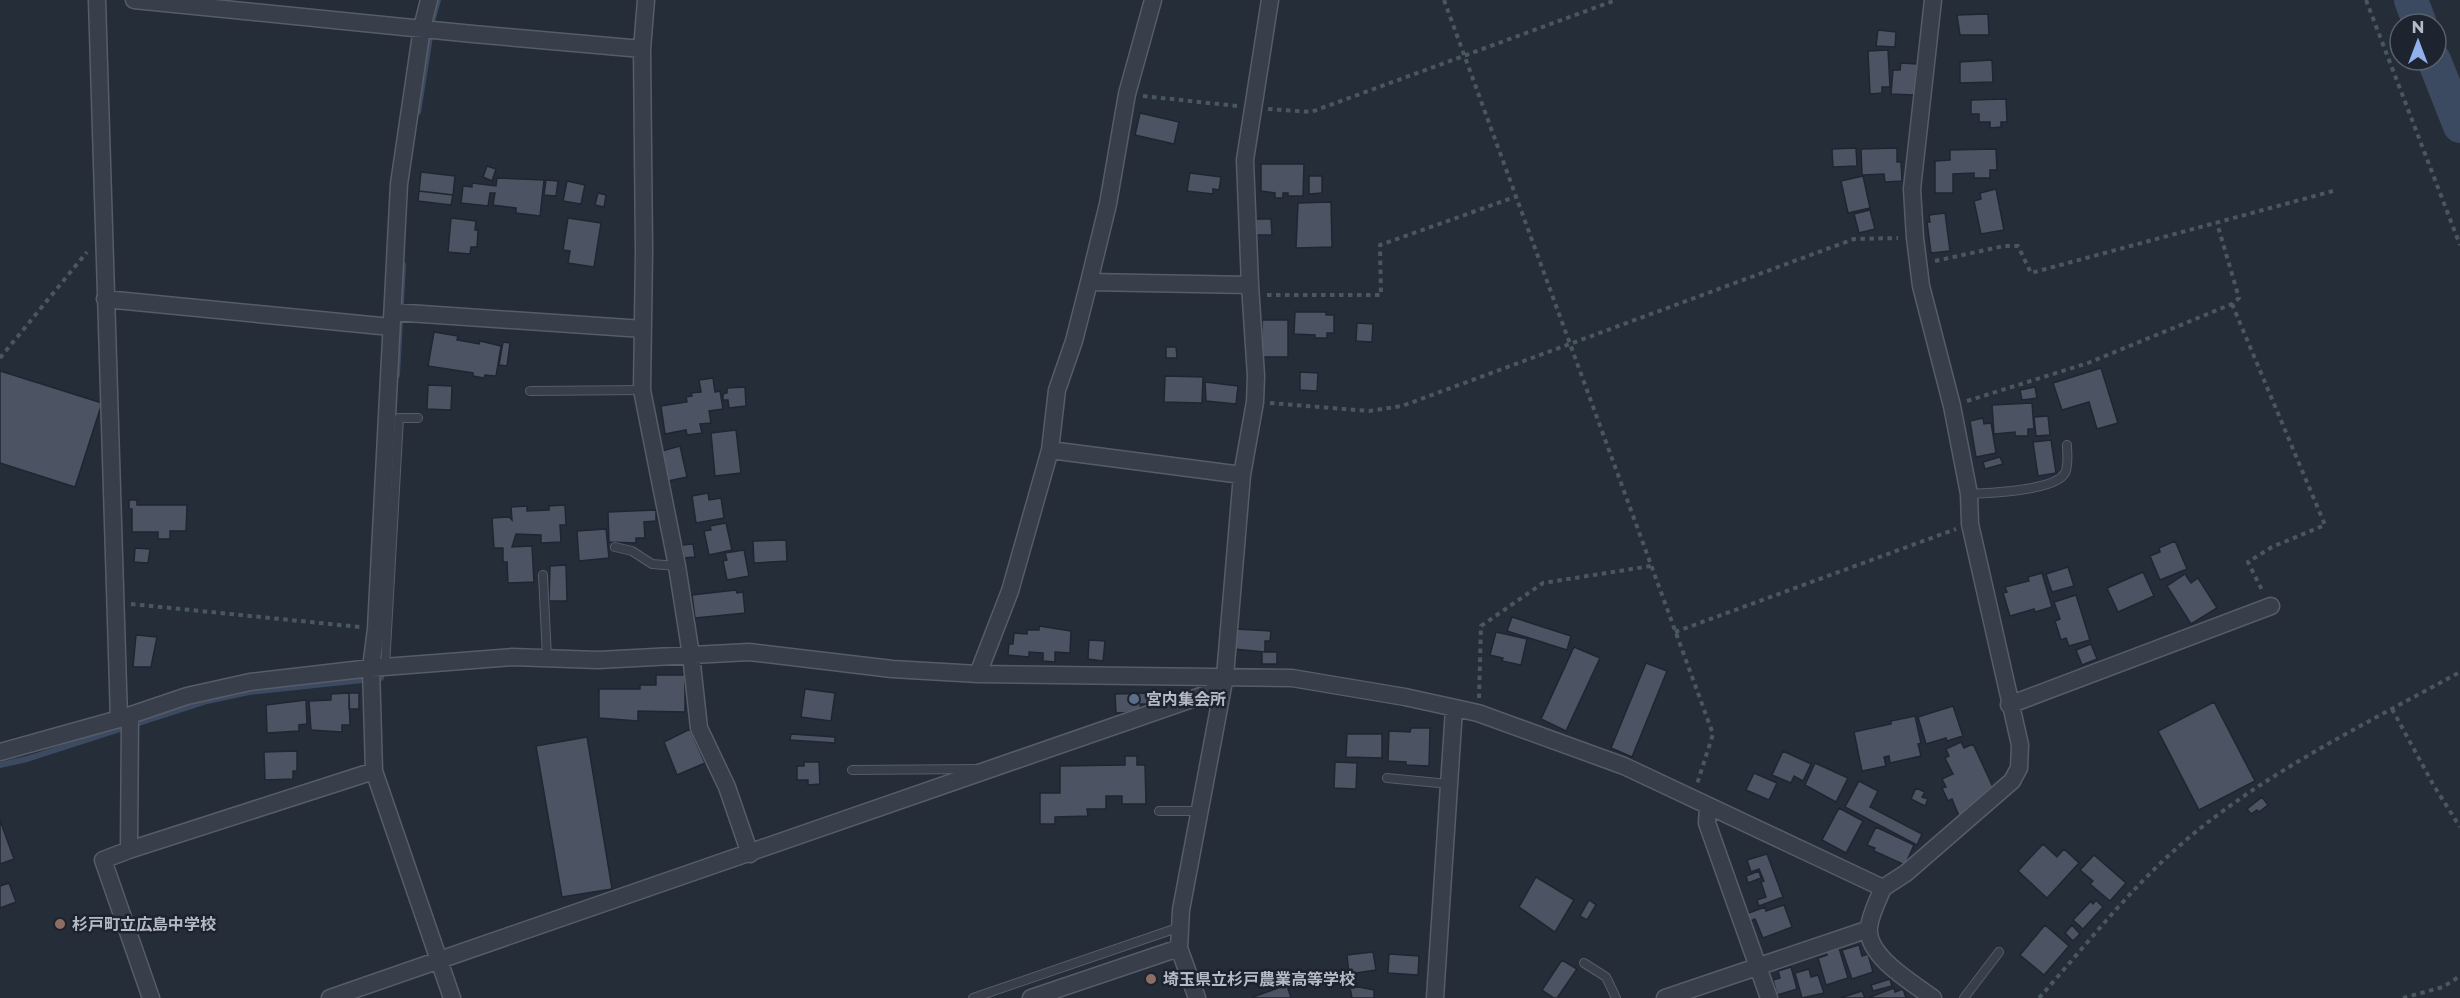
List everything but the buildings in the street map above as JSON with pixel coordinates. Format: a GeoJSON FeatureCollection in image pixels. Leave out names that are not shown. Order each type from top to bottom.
{"type":"FeatureCollection","features":[{"type":"Feature","properties":{"kind":"street"},"geometry":{"type":"LineString","coordinates":[[96,0],[116,602],[125,718],[129,850]]}},
{"type":"Feature","properties":{"kind":"street"},"geometry":{"type":"LineString","coordinates":[[134,0],[501,35],[561,43],[642,49]]}},
{"type":"Feature","properties":{"kind":"street"},"geometry":{"type":"LineString","coordinates":[[429,0],[422,28],[399,184],[376,629],[378,668],[374,771],[452,998]]}},
{"type":"Feature","properties":{"kind":"street"},"geometry":{"type":"LineString","coordinates":[[646,0],[642,49],[642,390],[676,566],[691,655],[699,728],[727,787],[750,854]]}},
{"type":"Feature","properties":{"kind":"street"},"geometry":{"type":"LineString","coordinates":[[978,674],[1010,591],[1050,450],[1057,390],[1074,341],[1089,282],[1108,204],[1127,94],[1153,0]]}},
{"type":"Feature","properties":{"kind":"street"},"geometry":{"type":"LineString","coordinates":[[1197,998],[1179,948],[1180,927],[1198,811],[1223,682],[1242,475],[1255,402],[1256,376],[1245,160],[1270,0]]}},
{"type":"Feature","properties":{"kind":"street"},"geometry":{"type":"LineString","coordinates":[[1933,998],[1884,961],[1875,947],[1869,929],[1883,888],[1906,873],[2012,781],[2019,768],[2020,745],[2009,705],[1970,524],[1968,494],[1952,406],[1921,286],[1918,264],[1912,189],[1934,0]]}},
{"type":"Feature","properties":{"kind":"street"},"geometry":{"type":"LineString","coordinates":[[1089,282],[1250,290]]}},
{"type":"Feature","properties":{"kind":"street"},"geometry":{"type":"LineString","coordinates":[[105,299],[392,320],[643,329]]}},
{"type":"Feature","properties":{"kind":"street"},"geometry":{"type":"LineString","coordinates":[[1050,450],[1242,475]]}},
{"type":"Feature","properties":{"kind":"street"},"geometry":{"type":"LineString","coordinates":[[2009,705],[2271,606]]}},
{"type":"Feature","properties":{"kind":"street"},"geometry":{"type":"LineString","coordinates":[[0,752],[125,718],[187,696],[250,682],[512,657],[598,660],[749,652],[892,669],[978,674],[1223,682],[1292,678],[1405,697],[1478,713],[1624,766],[1883,888]]}},
{"type":"Feature","properties":{"kind":"street"},"geometry":{"type":"LineString","coordinates":[[330,998],[994,769],[1223,682]]}},
{"type":"Feature","properties":{"kind":"street"},"geometry":{"type":"LineString","coordinates":[[1435,998],[1454,709]]}},
{"type":"Feature","properties":{"kind":"street"},"geometry":{"type":"LineString","coordinates":[[152,998],[103,860],[374,771]]}},
{"type":"Feature","properties":{"kind":"street"},"geometry":{"type":"LineString","coordinates":[[1708,807],[1707,823],[1769,998]]}},
{"type":"Feature","properties":{"kind":"street"},"geometry":{"type":"LineString","coordinates":[[1665,998],[1869,929]]}},
{"type":"Feature","properties":{"kind":"street"},"geometry":{"type":"LineString","coordinates":[[1031,998],[1179,948]]}},
{"type":"Feature","properties":{"kind":"lane"},"geometry":{"type":"LineString","coordinates":[[530,391],[642,390]]}},
{"type":"Feature","properties":{"kind":"lane"},"geometry":{"type":"LineString","coordinates":[[378,668],[399,418],[418,418]]}},
{"type":"Feature","properties":{"kind":"lane"},"geometry":{"type":"LineString","coordinates":[[1968,494],[2024,489],[2061,478],[2066,471],[2067,445]]}},
{"type":"Feature","properties":{"kind":"lane"},"geometry":{"type":"LineString","coordinates":[[615,547],[632,551],[652,564],[676,566]]}},
{"type":"Feature","properties":{"kind":"lane"},"geometry":{"type":"LineString","coordinates":[[543,575],[547,658]]}},
{"type":"Feature","properties":{"kind":"lane"},"geometry":{"type":"LineString","coordinates":[[852,770],[994,769]]}},
{"type":"Feature","properties":{"kind":"lane"},"geometry":{"type":"LineString","coordinates":[[1387,778],[1449,784]]}},
{"type":"Feature","properties":{"kind":"lane"},"geometry":{"type":"LineString","coordinates":[[1159,811],[1198,811]]}},
{"type":"Feature","properties":{"kind":"lane"},"geometry":{"type":"LineString","coordinates":[[973,998],[1180,927]]}},
{"type":"Feature","properties":{"kind":"lane"},"geometry":{"type":"LineString","coordinates":[[1964,998],[1999,952]]}},
{"type":"Feature","properties":{"kind":"lane"},"geometry":{"type":"LineString","coordinates":[[1584,963],[1606,977],[1616,998]]}},
{"type":"Feature","properties":{"kind":"path"},"geometry":{"type":"LineString","coordinates":[[1444,0],[1713,734],[1693,798]]}},
{"type":"Feature","properties":{"kind":"path"},"geometry":{"type":"LineString","coordinates":[[1127,94],[1311,112],[1616,0]]}},
{"type":"Feature","properties":{"kind":"path"},"geometry":{"type":"LineString","coordinates":[[2366,0],[2460,245]]}},
{"type":"Feature","properties":{"kind":"path"},"geometry":{"type":"LineString","coordinates":[[1918,264],[2004,246],[2018,246],[2031,273],[2333,191]]}},
{"type":"Feature","properties":{"kind":"path"},"geometry":{"type":"LineString","coordinates":[[1250,290],[1381,295],[1380,245],[1515,197]]}},
{"type":"Feature","properties":{"kind":"path"},"geometry":{"type":"LineString","coordinates":[[1952,406],[2088,363],[2232,304],[2239,298],[2217,222]]}},
{"type":"Feature","properties":{"kind":"path"},"geometry":{"type":"LineString","coordinates":[[0,358],[103,232]]}},
{"type":"Feature","properties":{"kind":"path"},"geometry":{"type":"LineString","coordinates":[[1255,402],[1369,411],[1402,406],[1854,239],[1915,238]]}},
{"type":"Feature","properties":{"kind":"path"},"geometry":{"type":"LineString","coordinates":[[2232,304],[2325,525],[2272,548],[2248,562],[2271,606]]}},
{"type":"Feature","properties":{"kind":"path"},"geometry":{"type":"LineString","coordinates":[[1675,632],[1970,524]]}},
{"type":"Feature","properties":{"kind":"path"},"geometry":{"type":"LineString","coordinates":[[1478,713],[1481,626],[1543,583],[1651,566]]}},
{"type":"Feature","properties":{"kind":"path"},"geometry":{"type":"LineString","coordinates":[[116,602],[376,629]]}},
{"type":"Feature","properties":{"kind":"path"},"geometry":{"type":"LineString","coordinates":[[2039,998],[2151,872],[2224,809],[2269,780],[2460,672]]}},
{"type":"Feature","properties":{"kind":"path"},"geometry":{"type":"LineString","coordinates":[[2392,709],[2434,786],[2460,827]]}},
{"type":"Feature","properties":{"kind":"path"},"geometry":{"type":"LineString","coordinates":[[2403,998],[2443,987],[2460,976]]}},
{"type":"Feature","properties":{"kind":"waterway"},"geometry":{"type":"LineString","coordinates":[[418,112],[438,0]]}},
{"type":"Feature","properties":{"kind":"waterway"},"geometry":{"type":"LineString","coordinates":[[2411,0],[2416,12]]}},
{"type":"Feature","properties":{"kind":"waterway"},"geometry":{"type":"LineString","coordinates":[[2439,72],[2460,126]]}},
{"type":"Feature","properties":{"kind":"waterway"},"geometry":{"type":"LineString","coordinates":[[397,375],[403,265]]}},
{"type":"Feature","properties":{"kind":"waterway"},"geometry":{"type":"LineString","coordinates":[[0,765],[27,759],[207,701],[249,692],[381,678],[382,669]]}},
{"type":"Feature","properties":{"kind":"place","name":"宮内集会所"},"geometry":{"type":"Point","coordinates":[1134,699]}},
{"type":"Feature","properties":{"kind":"place","name":"杉戸町立広島中学校"},"geometry":{"type":"Point","coordinates":[60,924]}},
{"type":"Feature","properties":{"kind":"place","name":"埼玉県立杉戸農業高等学校"},"geometry":{"type":"Point","coordinates":[1151,979]}}]}
